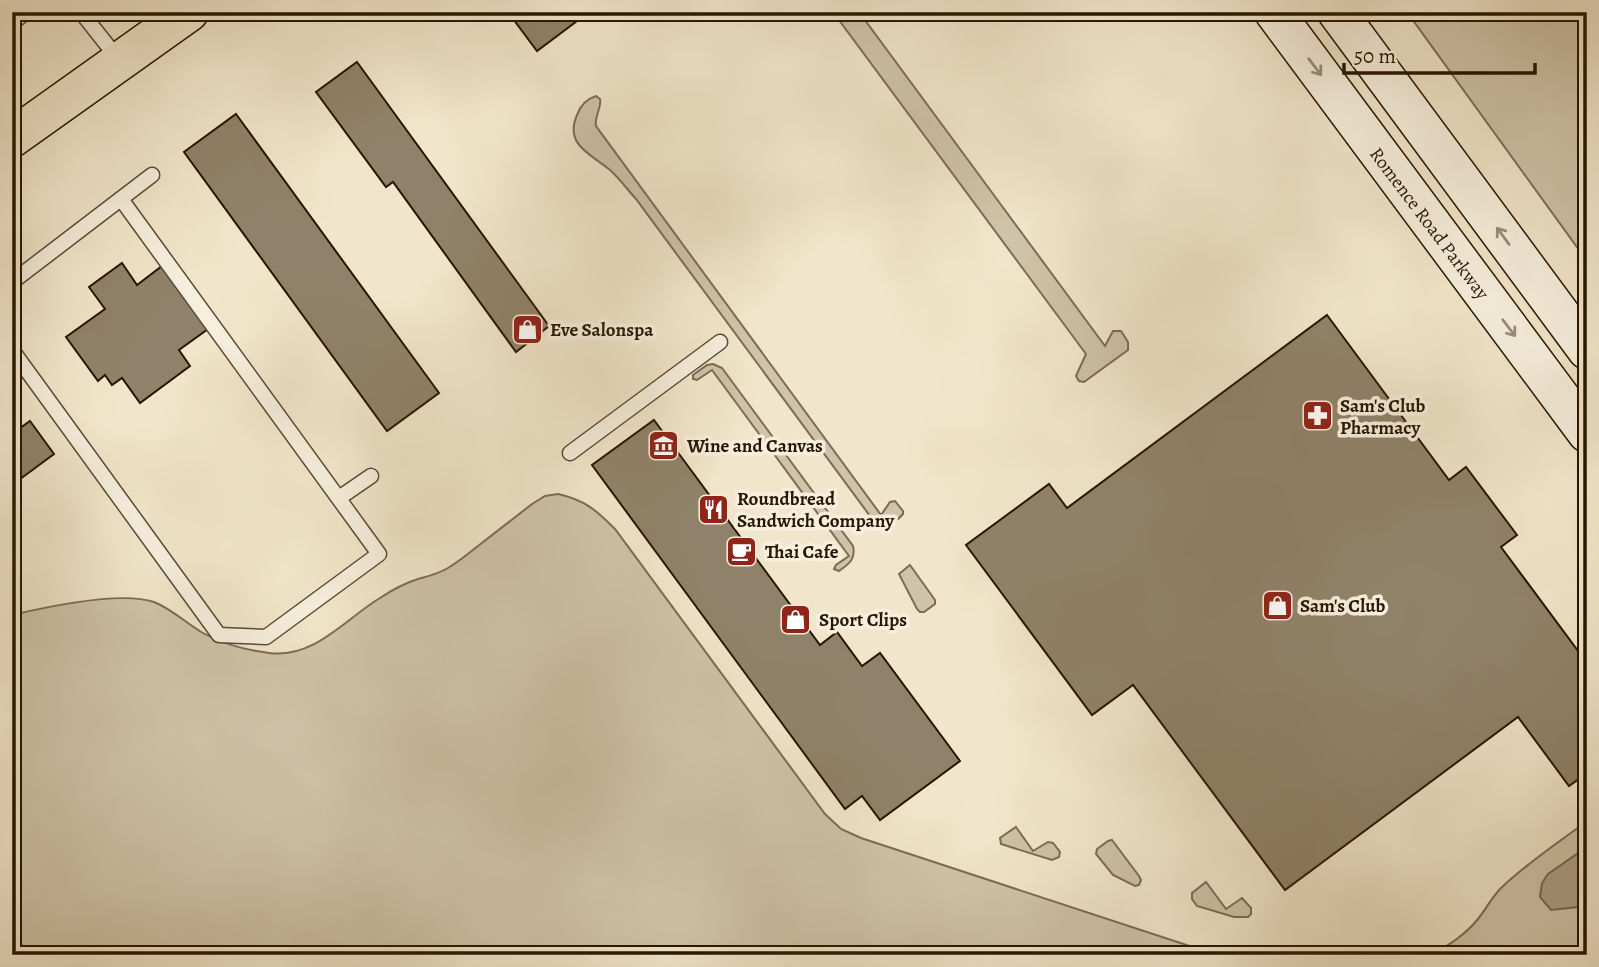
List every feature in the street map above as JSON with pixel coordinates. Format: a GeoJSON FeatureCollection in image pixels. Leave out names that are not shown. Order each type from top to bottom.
{"type":"FeatureCollection","features":[{"type":"Feature","properties":{"kind":"main road"},"geometry":{"type":"LineString","coordinates":[[12,138],[189,12]]}},
{"type":"Feature","properties":{"kind":"street","name":"Romence Road Parkway"},"geometry":{"type":"LineString","coordinates":[[1274,12],[1587,433]]}},
{"type":"Feature","properties":{"kind":"street"},"geometry":{"type":"LineString","coordinates":[[1337,12],[1587,350]]}},
{"type":"Feature","properties":{"kind":"street"},"geometry":{"type":"LineString","coordinates":[[1363,132],[1404,102]]}},
{"type":"Feature","properties":{"kind":"lane"},"geometry":{"type":"LineString","coordinates":[[12,23],[26,12]]}},
{"type":"Feature","properties":{"kind":"lane"},"geometry":{"type":"LineString","coordinates":[[81,12],[120,61]]}},
{"type":"Feature","properties":{"kind":"lane"},"geometry":{"type":"LineString","coordinates":[[12,282],[152,175]]}},
{"type":"Feature","properties":{"kind":"lane"},"geometry":{"type":"LineString","coordinates":[[12,350],[219,635],[266,637],[379,554],[121,199]]}},
{"type":"Feature","properties":{"kind":"lane"},"geometry":{"type":"LineString","coordinates":[[570,453],[720,342]]}},
{"type":"Feature","properties":{"kind":"lane"},"geometry":{"type":"LineString","coordinates":[[339,498],[371,477]]}},
{"type":"Feature","properties":{"kind":"shaded area"},"geometry":{"type":"Polygon","coordinates":[[[833,12],[859,12],[1105,346],[1113,331],[1121,331],[1128,342],[1128,350],[1084,382],[1079,381],[1076,376],[1086,354],[833,12]]]}},
{"type":"Feature","properties":{"kind":"shaded area"},"geometry":{"type":"Polygon","coordinates":[[[1407,12],[1587,12],[1587,261],[1407,12]]]}},
{"type":"Feature","properties":{"kind":"shaded area"},"geometry":{"type":"Polygon","coordinates":[[[596,96],[600,102],[596,126],[881,515],[890,502],[895,501],[903,511],[896,520],[883,523],[870,516],[636,199],[613,173],[577,141],[574,125],[578,112],[587,101],[596,96]]]}},
{"type":"Feature","properties":{"kind":"shaded area"},"geometry":{"type":"Polygon","coordinates":[[[713,364],[722,368],[853,546],[851,561],[839,571],[834,569],[836,565],[849,556],[712,370],[697,380],[693,379],[693,375],[713,364]]]}},
{"type":"Feature","properties":{"kind":"shaded area"},"geometry":{"type":"Polygon","coordinates":[[[558,494],[576,499],[590,507],[615,529],[825,814],[841,829],[861,838],[1217,955],[30,955],[12,933],[12,615],[83,601],[140,599],[161,605],[203,633],[235,646],[269,653],[300,650],[328,636],[394,590],[448,568],[532,504],[545,496],[558,494]]]}},
{"type":"Feature","properties":{"kind":"shaded area"},"geometry":{"type":"Polygon","coordinates":[[[910,565],[935,600],[935,604],[924,612],[917,609],[899,574],[910,565]]]}},
{"type":"Feature","properties":{"kind":"shaded area"},"geometry":{"type":"Polygon","coordinates":[[[1587,821],[1587,955],[1431,955],[1468,930],[1511,879],[1587,821]]]}},
{"type":"Feature","properties":{"kind":"shaded area"},"geometry":{"type":"Polygon","coordinates":[[[1016,827],[1033,851],[1048,842],[1053,843],[1060,852],[1059,857],[1052,860],[1001,844],[1000,838],[1016,827]]]}},
{"type":"Feature","properties":{"kind":"shaded area"},"geometry":{"type":"Polygon","coordinates":[[[1112,840],[1139,876],[1139,885],[1135,886],[1113,875],[1096,854],[1097,849],[1112,840]]]}},
{"type":"Feature","properties":{"kind":"shaded area"},"geometry":{"type":"Polygon","coordinates":[[[1587,847],[1587,906],[1551,910],[1540,897],[1542,883],[1548,874],[1587,847]]]}},
{"type":"Feature","properties":{"kind":"shaded area"},"geometry":{"type":"Polygon","coordinates":[[[1206,882],[1226,909],[1242,898],[1251,908],[1251,914],[1248,917],[1234,917],[1197,906],[1192,899],[1192,893],[1206,882]]]}},
{"type":"Feature","properties":{"kind":"building"},"geometry":{"type":"Polygon","coordinates":[[[508,12],[589,12],[537,51],[508,12]]]}},
{"type":"Feature","properties":{"kind":"building"},"geometry":{"type":"Polygon","coordinates":[[[357,62],[549,326],[516,352],[393,182],[386,187],[316,92],[357,62]]]}},
{"type":"Feature","properties":{"kind":"building"},"geometry":{"type":"Polygon","coordinates":[[[236,114],[439,393],[387,431],[184,152],[236,114]]]}},
{"type":"Feature","properties":{"kind":"building"},"geometry":{"type":"Polygon","coordinates":[[[122,263],[137,285],[162,266],[208,329],[179,350],[190,366],[140,403],[122,378],[112,385],[105,375],[98,381],[66,337],[105,309],[89,287],[122,263]]]}},
{"type":"Feature","properties":{"kind":"building","name":"Sam's Club"},"geometry":{"type":"Polygon","coordinates":[[[1327,315],[1449,480],[1466,467],[1517,535],[1501,547],[1587,663],[1587,773],[1569,786],[1518,717],[1285,890],[1133,685],[1092,715],[966,545],[1049,484],[1067,508],[1327,315]]]}},
{"type":"Feature","properties":{"kind":"building"},"geometry":{"type":"Polygon","coordinates":[[[654,420],[820,645],[837,632],[862,666],[880,653],[960,761],[880,820],[862,796],[845,809],[592,465],[654,420]]]}},
{"type":"Feature","properties":{"kind":"building"},"geometry":{"type":"Polygon","coordinates":[[[30,421],[54,454],[12,485],[12,434],[30,421]]]}},
{"type":"Feature","properties":{"kind":"place","name":"Eve Salonspa"},"geometry":{"type":"Point","coordinates":[527,329]}},
{"type":"Feature","properties":{"kind":"place","name":"Sam's Club Pharmacy"},"geometry":{"type":"Point","coordinates":[1317,416]}},
{"type":"Feature","properties":{"kind":"place","name":"Wine and Canvas"},"geometry":{"type":"Point","coordinates":[664,445]}},
{"type":"Feature","properties":{"kind":"place","name":"Roundbread Sandwich Company"},"geometry":{"type":"Point","coordinates":[714,509]}},
{"type":"Feature","properties":{"kind":"place","name":"Thai Cafe"},"geometry":{"type":"Point","coordinates":[742,551]}},
{"type":"Feature","properties":{"kind":"place","name":"Sam's Club"},"geometry":{"type":"Point","coordinates":[1277,605]}},
{"type":"Feature","properties":{"kind":"place","name":"Sport Clips"},"geometry":{"type":"Point","coordinates":[796,619]}}]}
